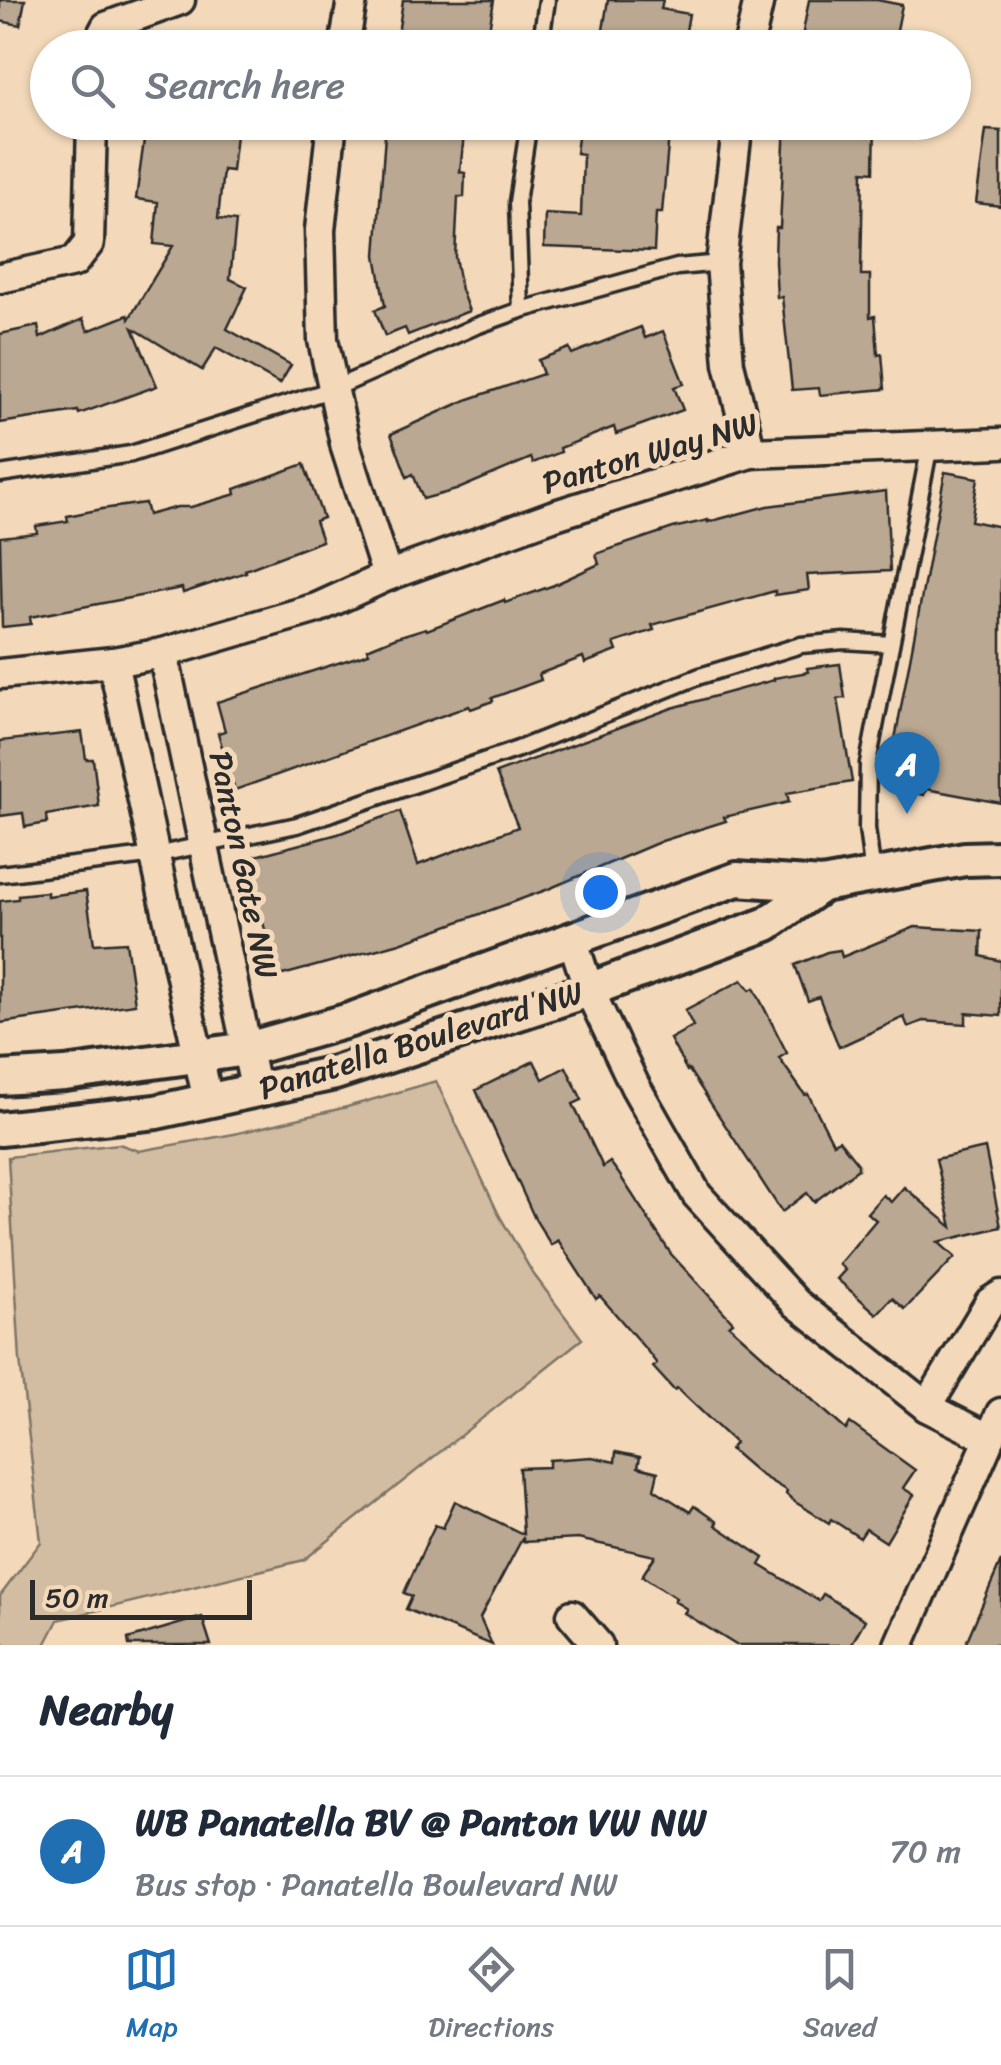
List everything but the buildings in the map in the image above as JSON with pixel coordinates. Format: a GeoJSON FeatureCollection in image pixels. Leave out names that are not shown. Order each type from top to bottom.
{"type":"FeatureCollection","features":[{"type":"Feature","properties":{"kind":"street"},"geometry":{"type":"LineString","coordinates":[[104,30],[180,0]]}},
{"type":"Feature","properties":{"kind":"street"},"geometry":{"type":"LineString","coordinates":[[347,30],[352,0]]}},
{"type":"Feature","properties":{"kind":"street"},"geometry":{"type":"LineString","coordinates":[[752,30],[760,0]]}},
{"type":"Feature","properties":{"kind":"street"},"geometry":{"type":"LineString","coordinates":[[0,278],[74,262],[89,244],[92,140]]}},
{"type":"Feature","properties":{"kind":"street"},"geometry":{"type":"LineString","coordinates":[[330,140],[320,230],[323,340],[346,448],[387,576]]}},
{"type":"Feature","properties":{"kind":"street"},"geometry":{"type":"LineString","coordinates":[[736,140],[721,263],[729,364],[750,453]]}},
{"type":"Feature","properties":{"kind":"street","name":"Panton Way NW"},"geometry":{"type":"LineString","coordinates":[[0,674],[114,662],[163,652],[317,608],[387,576],[552,516],[750,453],[1001,443]]}},
{"type":"Feature","properties":{"kind":"street","name":"Panton Gate NW"},"geometry":{"type":"LineString","coordinates":[[163,652],[256,1092]]}},
{"type":"Feature","properties":{"kind":"street"},"geometry":{"type":"LineString","coordinates":[[114,662],[208,1101]]}},
{"type":"Feature","properties":{"kind":"street","name":"Panatella Boulevard NW"},"geometry":{"type":"LineString","coordinates":[[0,1078],[66,1074],[248,1049],[350,1020],[736,879],[822,885],[965,859],[1001,858]]}},
{"type":"Feature","properties":{"kind":"street","name":"Panatella Boulevard NW"},"geometry":{"type":"LineString","coordinates":[[0,1129],[156,1112],[335,1074],[589,990],[767,924],[822,885]]}},
{"type":"Feature","properties":{"kind":"street"},"geometry":{"type":"LineString","coordinates":[[573,941],[589,990],[635,1086],[698,1196],[796,1304],[927,1406],[995,1426],[899,1645]]}},
{"type":"Feature","properties":{"kind":"street"},"geometry":{"type":"LineString","coordinates":[[927,1406],[990,1302],[1001,1295]]}},
{"type":"Feature","properties":{"kind":"street"},"geometry":{"type":"LineString","coordinates":[[572,1615],[598,1645]]}},
{"type":"Feature","properties":{"kind":"lane"},"geometry":{"type":"LineString","coordinates":[[543,30],[547,0]]}},
{"type":"Feature","properties":{"kind":"lane"},"geometry":{"type":"LineString","coordinates":[[521,310],[517,202],[526,140]]}},
{"type":"Feature","properties":{"kind":"lane"},"geometry":{"type":"LineString","coordinates":[[0,474],[131,454],[333,389],[521,310],[677,266],[721,263]]}},
{"type":"Feature","properties":{"kind":"lane"},"geometry":{"type":"LineString","coordinates":[[873,876],[867,828],[868,764],[930,445]]}},
{"type":"Feature","properties":{"kind":"lane"},"geometry":{"type":"LineString","coordinates":[[0,874],[154,854],[298,824],[518,749],[700,676],[801,646],[844,641],[891,644]]}},
{"type":"Feature","properties":{"kind":"shaded area"},"geometry":{"type":"Polygon","coordinates":[[[436,1081],[499,1215],[532,1272],[582,1339],[304,1560],[58,1620],[45,1645],[0,1645],[0,1596],[41,1542],[20,1360],[8,1157],[119,1144],[139,1151],[234,1134],[436,1081]]]}},
{"type":"Feature","properties":{"kind":"place","name":"WB Panatella BV @ Panton VW NW"},"geometry":{"type":"Point","coordinates":[907,814]}}]}
